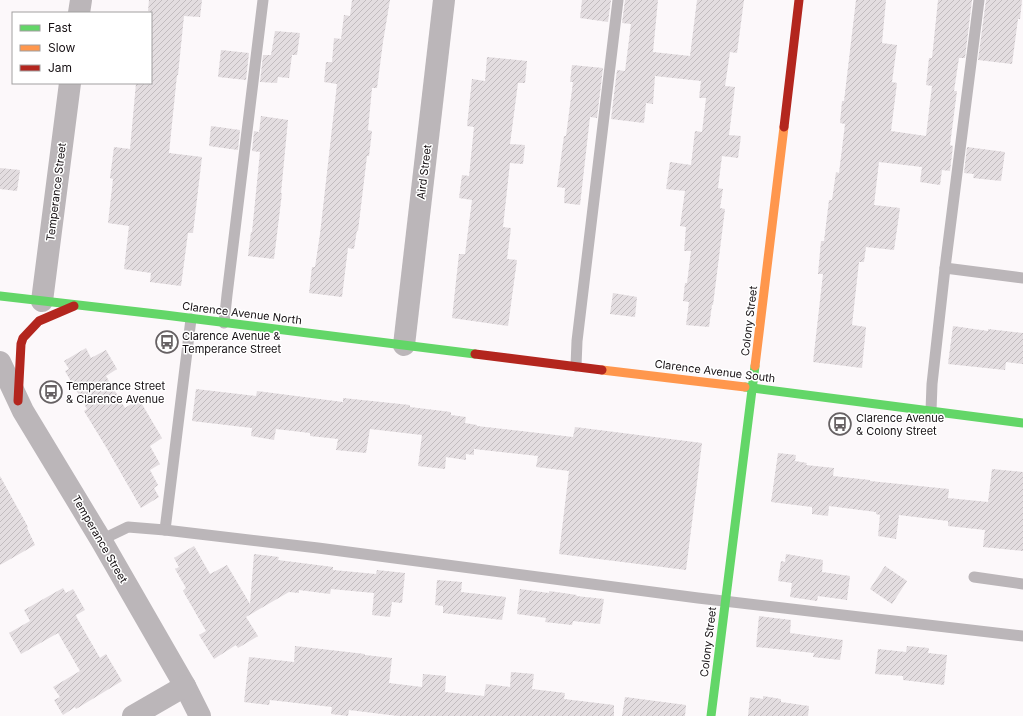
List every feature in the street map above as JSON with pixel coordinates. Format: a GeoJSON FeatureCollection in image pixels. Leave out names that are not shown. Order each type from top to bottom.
{"type":"FeatureCollection","features":[{"type":"Feature","properties":{"kind":"main road","name":"Colony Street"},"geometry":{"type":"LineString","coordinates":[[711,716],[753,388],[799,0]]}},
{"type":"Feature","properties":{"kind":"main road","name":"Clarence Avenue North"},"geometry":{"type":"LineString","coordinates":[[0,296],[404,345]]}},
{"type":"Feature","properties":{"kind":"main road"},"geometry":{"type":"LineString","coordinates":[[18,401],[21,344],[23,338],[39,321],[76,305]]}},
{"type":"Feature","properties":{"kind":"main road","name":"Clarence Avenue South"},"geometry":{"type":"LineString","coordinates":[[404,345],[1023,423]]}},
{"type":"Feature","properties":{"kind":"street"},"geometry":{"type":"LineString","coordinates":[[79,12],[81,0]]}},
{"type":"Feature","properties":{"kind":"street","name":"Aird Street"},"geometry":{"type":"LineString","coordinates":[[404,345],[444,0]]}},
{"type":"Feature","properties":{"kind":"street","name":"Temperance Street"},"geometry":{"type":"LineString","coordinates":[[42,301],[70,84]]}},
{"type":"Feature","properties":{"kind":"street","name":"Temperance Street"},"geometry":{"type":"LineString","coordinates":[[0,362],[18,401],[101,540],[185,686],[200,716]]}},
{"type":"Feature","properties":{"kind":"street"},"geometry":{"type":"LineString","coordinates":[[133,716],[185,686]]}},
{"type":"Feature","properties":{"kind":"lane"},"geometry":{"type":"LineString","coordinates":[[224,323],[263,0]]}},
{"type":"Feature","properties":{"kind":"lane"},"geometry":{"type":"LineString","coordinates":[[576,366],[577,341],[618,0]]}},
{"type":"Feature","properties":{"kind":"lane"},"geometry":{"type":"LineString","coordinates":[[931,411],[932,384],[945,268],[979,0]]}},
{"type":"Feature","properties":{"kind":"lane"},"geometry":{"type":"LineString","coordinates":[[945,268],[1023,278]]}},
{"type":"Feature","properties":{"kind":"lane"},"geometry":{"type":"LineString","coordinates":[[165,530],[191,319]]}},
{"type":"Feature","properties":{"kind":"lane"},"geometry":{"type":"LineString","coordinates":[[101,540],[128,527],[165,530],[311,547],[725,601],[1023,636]]}},
{"type":"Feature","properties":{"kind":"lane"},"geometry":{"type":"LineString","coordinates":[[974,577],[1023,584]]}},
{"type":"Feature","properties":{"kind":"building"},"geometry":{"type":"Polygon","coordinates":[[[149,0],[202,0],[200,17],[184,16],[169,153],[202,157],[193,233],[188,233],[181,286],[150,282],[151,273],[124,269],[129,226],[108,223],[113,179],[110,178],[114,147],[130,149],[136,84],[152,84],[152,12],[148,11],[149,0]]]}},
{"type":"Feature","properties":{"kind":"building"},"geometry":{"type":"Polygon","coordinates":[[[352,0],[390,0],[377,88],[372,88],[368,130],[372,131],[369,156],[367,156],[358,231],[357,230],[354,249],[348,248],[342,297],[309,293],[312,267],[315,267],[320,234],[337,84],[324,82],[326,62],[332,62],[334,38],[341,39],[344,15],[350,16],[352,0]]]}},
{"type":"Feature","properties":{"kind":"building"},"geometry":{"type":"Polygon","coordinates":[[[582,0],[611,0],[608,22],[580,18],[582,0]]]}},
{"type":"Feature","properties":{"kind":"building"},"geometry":{"type":"Polygon","coordinates":[[[625,0],[658,0],[653,52],[690,56],[697,0],[744,0],[737,53],[730,52],[725,86],[735,87],[729,135],[741,136],[738,158],[722,156],[718,188],[723,189],[720,208],[725,209],[709,327],[686,325],[689,302],[683,301],[691,251],[684,251],[686,227],[680,226],[685,191],[666,189],[670,162],[691,165],[695,131],[702,132],[706,98],[699,98],[701,81],[655,76],[653,104],[646,103],[644,123],[611,119],[617,70],[625,71],[631,24],[622,23],[625,0]]]}},
{"type":"Feature","properties":{"kind":"building"},"geometry":{"type":"Polygon","coordinates":[[[856,0],[886,0],[882,43],[897,45],[892,82],[897,83],[891,131],[926,136],[932,86],[926,85],[929,58],[932,58],[938,0],[972,0],[965,58],[959,58],[954,91],[957,91],[950,145],[953,146],[950,171],[942,170],[940,185],[920,182],[922,167],[879,162],[874,205],[900,208],[894,250],[866,247],[864,262],[859,262],[852,325],[866,327],[862,368],[813,362],[823,274],[818,274],[821,241],[824,241],[829,200],[832,200],[836,172],[839,173],[845,124],[840,123],[842,101],[844,101],[856,0]]]}},
{"type":"Feature","properties":{"kind":"building"},"geometry":{"type":"Polygon","coordinates":[[[986,0],[1022,0],[1012,64],[978,60],[986,0]]]}},
{"type":"Feature","properties":{"kind":"building"},"geometry":{"type":"Polygon","coordinates":[[[275,31],[300,33],[297,55],[292,55],[289,78],[278,77],[277,83],[260,82],[263,55],[271,55],[275,31]]]}},
{"type":"Feature","properties":{"kind":"building"},"geometry":{"type":"Polygon","coordinates":[[[221,50],[249,53],[246,80],[218,77],[221,50]]]}},
{"type":"Feature","properties":{"kind":"building"},"geometry":{"type":"Polygon","coordinates":[[[487,57],[527,61],[525,83],[518,83],[510,144],[525,145],[523,164],[510,163],[503,227],[511,228],[507,259],[517,260],[508,326],[452,318],[459,254],[465,254],[472,200],[459,198],[462,175],[469,176],[474,127],[467,126],[472,79],[485,81],[487,57]]]}},
{"type":"Feature","properties":{"kind":"building"},"geometry":{"type":"Polygon","coordinates":[[[572,65],[603,68],[597,118],[590,117],[580,205],[564,203],[565,188],[557,187],[564,136],[566,136],[573,82],[570,82],[572,65]]]}},
{"type":"Feature","properties":{"kind":"building"},"geometry":{"type":"Polygon","coordinates":[[[261,116],[288,120],[282,193],[274,259],[248,256],[252,232],[260,152],[252,151],[254,131],[259,132],[261,116]]]}},
{"type":"Feature","properties":{"kind":"building"},"geometry":{"type":"Polygon","coordinates":[[[211,126],[240,130],[238,150],[209,146],[211,126]]]}},
{"type":"Feature","properties":{"kind":"building"},"geometry":{"type":"Polygon","coordinates":[[[967,147],[1005,152],[1001,181],[973,178],[974,174],[964,173],[967,147]]]}},
{"type":"Feature","properties":{"kind":"building"},"geometry":{"type":"Polygon","coordinates":[[[0,168],[20,170],[17,191],[0,189],[0,168]]]}},
{"type":"Feature","properties":{"kind":"building"},"geometry":{"type":"Polygon","coordinates":[[[613,293],[637,297],[635,317],[610,314],[613,293]]]}},
{"type":"Feature","properties":{"kind":"building"},"geometry":{"type":"Polygon","coordinates":[[[953,326],[988,331],[988,329],[1023,333],[1023,364],[1006,362],[1005,370],[948,364],[953,326]]]}},
{"type":"Feature","properties":{"kind":"building"},"geometry":{"type":"Polygon","coordinates":[[[86,348],[91,358],[106,350],[117,369],[106,376],[125,408],[139,399],[162,438],[150,446],[160,464],[150,470],[158,485],[154,488],[159,497],[141,508],[84,411],[87,409],[65,371],[69,369],[64,361],[86,348]]]}},
{"type":"Feature","properties":{"kind":"building"},"geometry":{"type":"Polygon","coordinates":[[[196,389],[256,396],[257,391],[343,402],[343,398],[410,405],[410,407],[451,412],[451,415],[466,417],[465,423],[477,426],[573,437],[575,427],[702,443],[686,570],[559,554],[569,471],[536,467],[538,456],[474,449],[474,455],[466,454],[466,460],[446,457],[445,469],[418,466],[422,435],[370,429],[366,453],[336,450],[338,439],[310,436],[310,433],[276,429],[274,440],[251,436],[252,428],[192,421],[196,389]]]}},
{"type":"Feature","properties":{"kind":"building"},"geometry":{"type":"Polygon","coordinates":[[[778,453],[796,455],[795,461],[807,463],[806,465],[834,468],[833,476],[949,489],[948,498],[988,502],[992,469],[1023,472],[1023,551],[983,547],[985,530],[948,526],[948,521],[899,515],[896,539],[878,536],[880,515],[876,514],[876,512],[829,506],[828,516],[812,514],[812,507],[771,502],[778,453]]]}},
{"type":"Feature","properties":{"kind":"building"},"geometry":{"type":"Polygon","coordinates":[[[0,476],[28,527],[27,528],[35,545],[0,565],[0,476]]]}},
{"type":"Feature","properties":{"kind":"building"},"geometry":{"type":"Polygon","coordinates":[[[194,546],[210,574],[227,565],[250,604],[254,554],[279,557],[278,560],[333,567],[333,570],[376,574],[377,570],[405,573],[402,603],[392,602],[390,617],[372,615],[374,593],[331,589],[330,594],[299,590],[299,593],[289,592],[246,617],[258,636],[238,648],[236,645],[214,659],[199,635],[206,631],[183,591],[186,588],[175,569],[179,567],[174,558],[194,546]]]}},
{"type":"Feature","properties":{"kind":"building"},"geometry":{"type":"Polygon","coordinates":[[[786,554],[823,560],[822,572],[850,576],[847,600],[818,596],[817,601],[790,597],[792,583],[778,581],[781,561],[785,562],[786,554]]]}},
{"type":"Feature","properties":{"kind":"building"},"geometry":{"type":"Polygon","coordinates":[[[885,566],[907,581],[892,604],[870,589],[885,566]]]}},
{"type":"Feature","properties":{"kind":"building"},"geometry":{"type":"Polygon","coordinates":[[[437,580],[462,582],[461,592],[506,597],[502,620],[443,613],[443,606],[435,605],[437,580]]]}},
{"type":"Feature","properties":{"kind":"building"},"geometry":{"type":"Polygon","coordinates":[[[63,588],[66,593],[73,589],[85,610],[76,615],[77,618],[100,658],[106,654],[122,681],[76,709],[75,707],[63,715],[54,700],[60,697],[53,687],[80,671],[58,633],[21,654],[9,633],[30,621],[24,610],[63,588]]]}},
{"type":"Feature","properties":{"kind":"building"},"geometry":{"type":"Polygon","coordinates":[[[520,589],[549,593],[549,591],[604,599],[600,624],[573,621],[572,625],[545,622],[546,618],[517,614],[520,589]]]}},
{"type":"Feature","properties":{"kind":"building"},"geometry":{"type":"Polygon","coordinates":[[[759,616],[791,620],[790,633],[843,640],[840,660],[813,657],[814,653],[756,647],[759,616]]]}},
{"type":"Feature","properties":{"kind":"building"},"geometry":{"type":"Polygon","coordinates":[[[295,646],[392,658],[389,683],[422,687],[423,674],[446,676],[445,692],[484,696],[486,684],[510,687],[511,672],[534,674],[532,689],[565,693],[564,699],[614,705],[614,716],[398,716],[349,710],[348,716],[331,714],[332,707],[270,700],[269,705],[244,702],[249,657],[294,662],[295,646]]]}},
{"type":"Feature","properties":{"kind":"building"},"geometry":{"type":"Polygon","coordinates":[[[907,646],[929,648],[928,653],[947,655],[944,685],[903,680],[903,676],[875,674],[878,649],[906,652],[907,646]]]}},
{"type":"Feature","properties":{"kind":"building"},"geometry":{"type":"Polygon","coordinates":[[[763,696],[781,699],[781,702],[809,706],[808,716],[748,716],[750,697],[763,699],[763,696]]]}},
{"type":"Feature","properties":{"kind":"building"},"geometry":{"type":"Polygon","coordinates":[[[625,697],[686,705],[685,716],[622,716],[625,697]]]}},
{"type":"Feature","properties":{"kind":"traffic: fast"},"geometry":{"type":"LineString","coordinates":[[0,296],[475,354]]}},
{"type":"Feature","properties":{"kind":"traffic: fast"},"geometry":{"type":"LineString","coordinates":[[711,716],[755,366]]}},
{"type":"Feature","properties":{"kind":"traffic: fast"},"geometry":{"type":"LineString","coordinates":[[745,387],[1023,423]]}},
{"type":"Feature","properties":{"kind":"traffic: slow"},"geometry":{"type":"LineString","coordinates":[[755,366],[784,127]]}},
{"type":"Feature","properties":{"kind":"traffic: slow"},"geometry":{"type":"LineString","coordinates":[[602,370],[745,387]]}},
{"type":"Feature","properties":{"kind":"traffic: jam"},"geometry":{"type":"LineString","coordinates":[[784,127],[799,0]]}},
{"type":"Feature","properties":{"kind":"traffic: jam"},"geometry":{"type":"LineString","coordinates":[[18,401],[21,344],[23,338],[39,321],[74,306]]}},
{"type":"Feature","properties":{"kind":"traffic: jam"},"geometry":{"type":"LineString","coordinates":[[475,354],[602,370]]}},
{"type":"Feature","properties":{"kind":"place","name":"Clarence Avenue & Temperance Street"},"geometry":{"type":"Point","coordinates":[167,342]}},
{"type":"Feature","properties":{"kind":"place","name":"Temperance Street & Clarence Avenue"},"geometry":{"type":"Point","coordinates":[51,392]}},
{"type":"Feature","properties":{"kind":"place","name":"Clarence Avenue & Colony Street"},"geometry":{"type":"Point","coordinates":[840,424]}}]}
